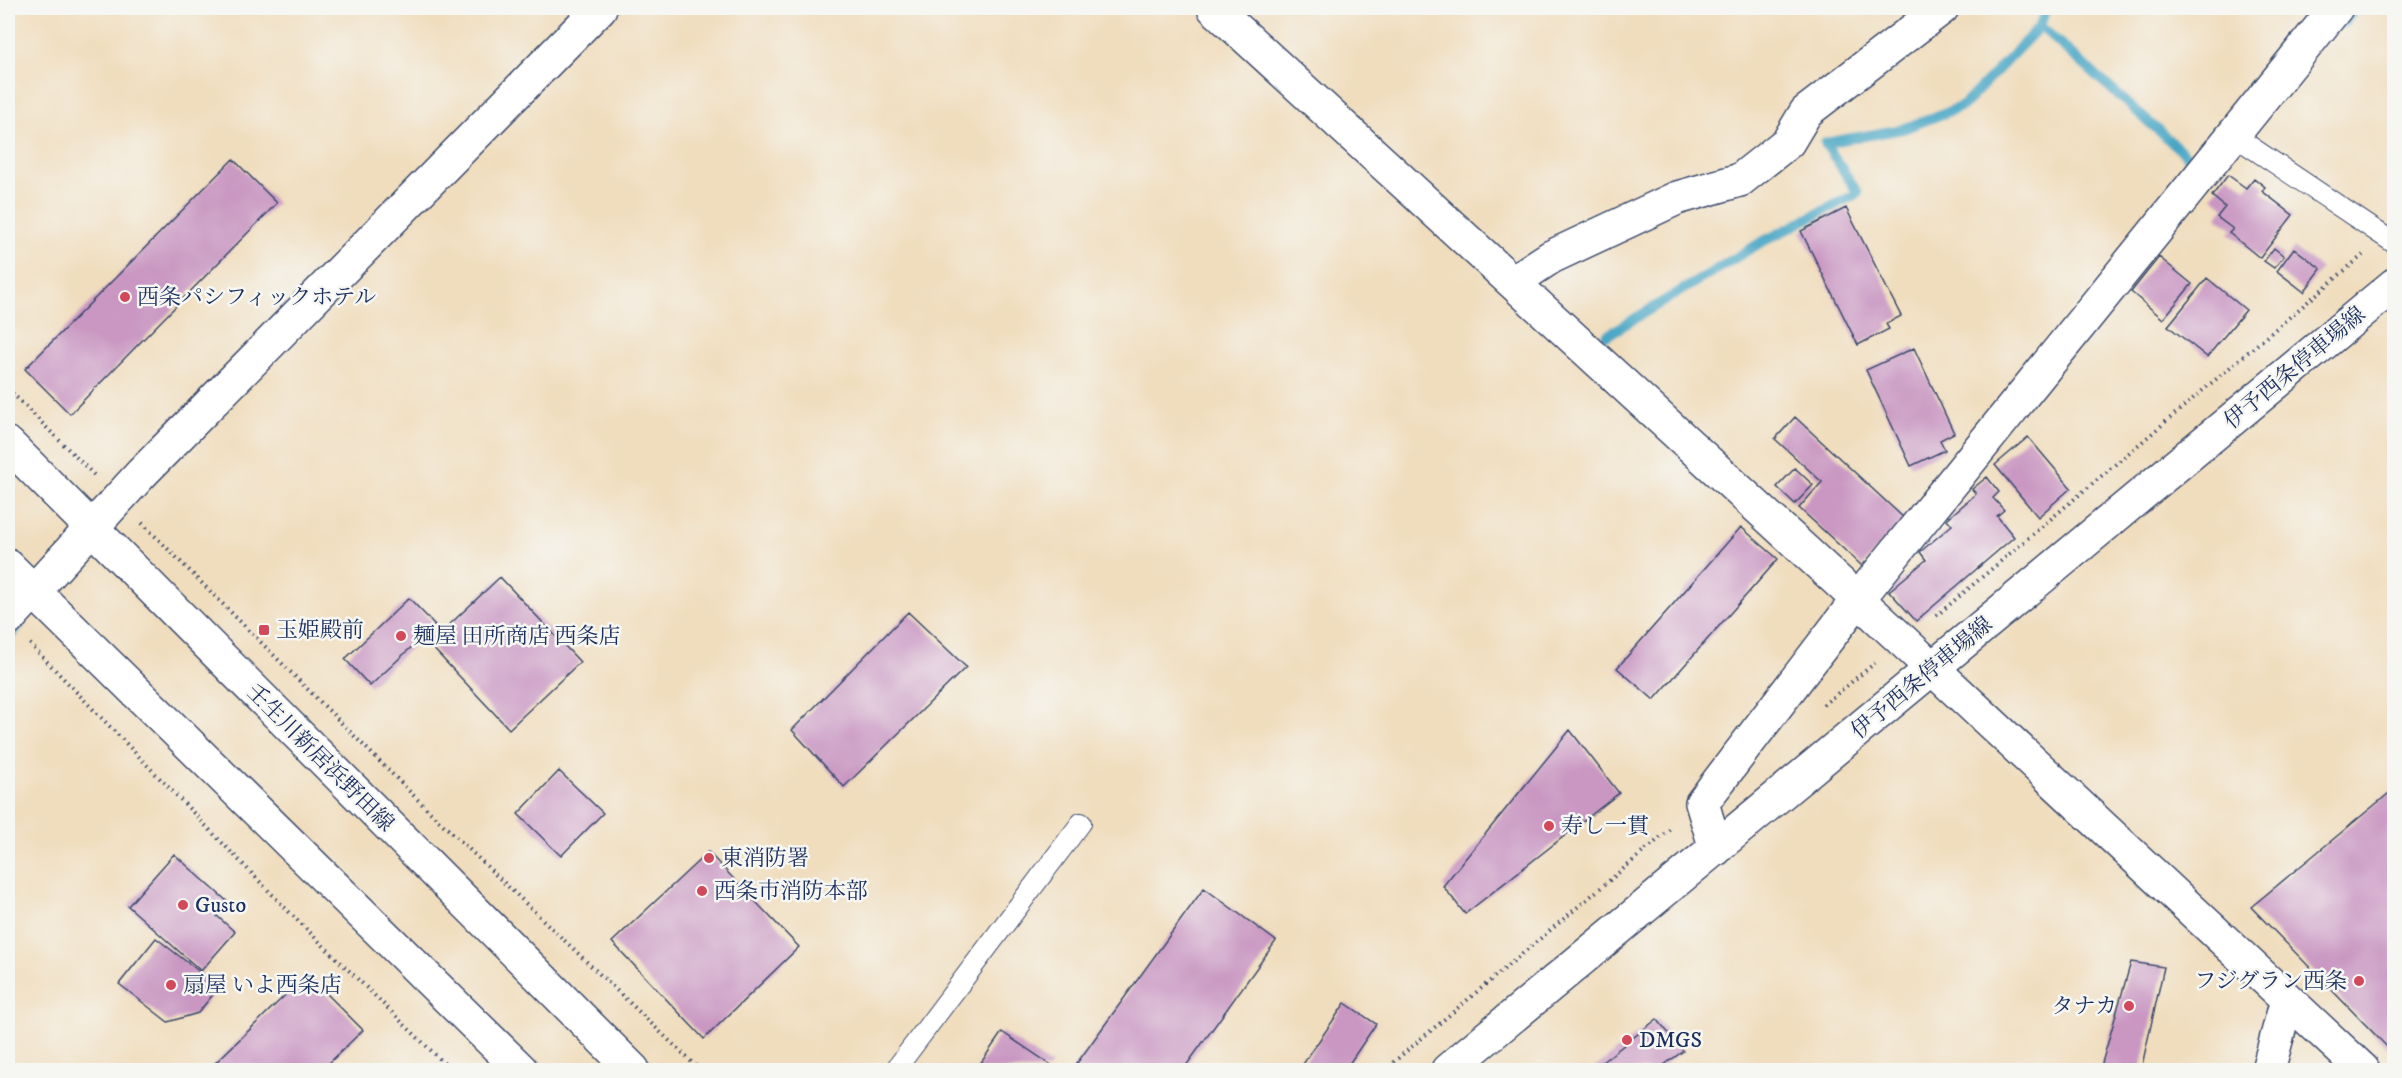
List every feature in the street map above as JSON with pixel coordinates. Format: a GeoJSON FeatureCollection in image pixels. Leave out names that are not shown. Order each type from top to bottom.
{"type":"FeatureCollection","features":[{"type":"Feature","properties":{"kind":"street"},"geometry":{"type":"LineString","coordinates":[[16,628],[34,591],[118,499],[600,8]]}},
{"type":"Feature","properties":{"kind":"street"},"geometry":{"type":"LineString","coordinates":[[1214,8],[1858,599],[2363,1071]]}},
{"type":"Feature","properties":{"kind":"street"},"geometry":{"type":"LineString","coordinates":[[1513,282],[1551,257],[1677,198],[1740,180],[1788,142],[1806,112],[1942,8]]}},
{"type":"Feature","properties":{"kind":"street"},"geometry":{"type":"LineString","coordinates":[[1716,849],[1702,803],[1858,599],[2336,8]]}},
{"type":"Feature","properties":{"kind":"street","name":"伊予西条停車場線"},"geometry":{"type":"LineString","coordinates":[[1448,1071],[2394,285]]}},
{"type":"Feature","properties":{"kind":"street","name":"壬生川新居浜野田線"},"geometry":{"type":"LineString","coordinates":[[8,444],[633,1071]]}},
{"type":"Feature","properties":{"kind":"street"},"geometry":{"type":"LineString","coordinates":[[8,566],[521,1071]]}},
{"type":"Feature","properties":{"kind":"street"},"geometry":{"type":"LineString","coordinates":[[2268,1071],[2287,1000]]}},
{"type":"Feature","properties":{"kind":"lane"},"geometry":{"type":"LineString","coordinates":[[2233,135],[2394,243]]}},
{"type":"Feature","properties":{"kind":"lane"},"geometry":{"type":"LineString","coordinates":[[895,1071],[1081,823]]}},
{"type":"Feature","properties":{"kind":"path"},"geometry":{"type":"LineString","coordinates":[[8,389],[429,811],[700,1071]]}},
{"type":"Feature","properties":{"kind":"path"},"geometry":{"type":"LineString","coordinates":[[16,628],[96,714],[293,916],[451,1071]]}},
{"type":"Feature","properties":{"kind":"building"},"geometry":{"type":"Polygon","coordinates":[[[233,159],[277,203],[70,414],[25,369],[233,159]]]}},
{"type":"Feature","properties":{"kind":"building"},"geometry":{"type":"Polygon","coordinates":[[[2228,175],[2246,188],[2254,178],[2265,187],[2262,191],[2293,215],[2260,258],[2229,233],[2233,229],[2217,217],[2225,207],[2212,196],[2228,175]]]}},
{"type":"Feature","properties":{"kind":"building"},"geometry":{"type":"Polygon","coordinates":[[[1846,208],[1901,316],[1886,324],[1889,329],[1858,345],[1801,231],[1846,208]]]}},
{"type":"Feature","properties":{"kind":"building"},"geometry":{"type":"Polygon","coordinates":[[[2274,248],[2284,256],[2274,268],[2264,261],[2274,248]]]}},
{"type":"Feature","properties":{"kind":"building"},"geometry":{"type":"Polygon","coordinates":[[[2294,248],[2321,269],[2304,292],[2277,271],[2294,248]]]}},
{"type":"Feature","properties":{"kind":"building"},"geometry":{"type":"Polygon","coordinates":[[[2159,257],[2192,284],[2163,319],[2131,292],[2159,257]]]}},
{"type":"Feature","properties":{"kind":"building"},"geometry":{"type":"Polygon","coordinates":[[[2207,278],[2246,310],[2207,357],[2168,326],[2207,278]]]}},
{"type":"Feature","properties":{"kind":"building"},"geometry":{"type":"Polygon","coordinates":[[[1914,348],[1954,433],[1940,440],[1945,450],[1911,466],[1866,370],[1914,348]]]}},
{"type":"Feature","properties":{"kind":"building"},"geometry":{"type":"Polygon","coordinates":[[[1795,417],[1905,519],[1862,566],[1799,508],[1822,482],[1775,439],[1795,417]]]}},
{"type":"Feature","properties":{"kind":"building"},"geometry":{"type":"Polygon","coordinates":[[[2028,437],[2071,488],[2038,517],[1995,465],[2028,437]]]}},
{"type":"Feature","properties":{"kind":"building"},"geometry":{"type":"Polygon","coordinates":[[[1795,468],[1813,485],[1795,504],[1777,487],[1795,468]]]}},
{"type":"Feature","properties":{"kind":"building"},"geometry":{"type":"Polygon","coordinates":[[[1987,477],[1999,492],[1993,498],[2004,510],[1997,516],[2014,537],[1916,621],[1889,591],[1926,560],[1920,552],[1952,525],[1947,519],[1976,494],[1972,489],[1987,477]]]}},
{"type":"Feature","properties":{"kind":"building"},"geometry":{"type":"Polygon","coordinates":[[[1741,527],[1778,559],[1654,700],[1617,668],[1741,527]]]}},
{"type":"Feature","properties":{"kind":"building"},"geometry":{"type":"Polygon","coordinates":[[[500,577],[580,662],[509,729],[429,644],[500,577]]]}},
{"type":"Feature","properties":{"kind":"building"},"geometry":{"type":"Polygon","coordinates":[[[409,598],[435,625],[370,686],[345,659],[409,598]]]}},
{"type":"Feature","properties":{"kind":"building"},"geometry":{"type":"Polygon","coordinates":[[[908,612],[966,667],[844,787],[792,730],[908,612]]]}},
{"type":"Feature","properties":{"kind":"building"},"geometry":{"type":"Polygon","coordinates":[[[1570,730],[1619,793],[1465,914],[1443,886],[1570,730]]]}},
{"type":"Feature","properties":{"kind":"building"},"geometry":{"type":"Polygon","coordinates":[[[559,771],[603,813],[561,856],[518,814],[559,771]]]}},
{"type":"Feature","properties":{"kind":"building","name":"フジグラン西条"},"geometry":{"type":"Polygon","coordinates":[[[2394,789],[2394,1054],[2251,907],[2394,789]]]}},
{"type":"Feature","properties":{"kind":"building"},"geometry":{"type":"Polygon","coordinates":[[[708,852],[799,947],[704,1039],[612,942],[708,852]]]}},
{"type":"Feature","properties":{"kind":"building"},"geometry":{"type":"Polygon","coordinates":[[[174,854],[229,903],[217,916],[235,932],[201,971],[128,906],[174,854]]]}},
{"type":"Feature","properties":{"kind":"building"},"geometry":{"type":"Polygon","coordinates":[[[1204,888],[1276,941],[1183,1070],[1072,1070],[1204,888]]]}},
{"type":"Feature","properties":{"kind":"building"},"geometry":{"type":"Polygon","coordinates":[[[156,938],[219,987],[198,1013],[168,1022],[119,984],[156,938]]]}},
{"type":"Feature","properties":{"kind":"building"},"geometry":{"type":"Polygon","coordinates":[[[2131,962],[2164,967],[2141,1070],[2100,1070],[2131,962]]]}},
{"type":"Feature","properties":{"kind":"building"},"geometry":{"type":"Polygon","coordinates":[[[307,974],[363,1030],[322,1070],[208,1070],[307,974]]]}},
{"type":"Feature","properties":{"kind":"building"},"geometry":{"type":"Polygon","coordinates":[[[1345,1003],[1376,1024],[1345,1070],[1299,1070],[1345,1003]]]}},
{"type":"Feature","properties":{"kind":"building"},"geometry":{"type":"Polygon","coordinates":[[[1657,1019],[1683,1051],[1657,1070],[1592,1070],[1657,1019]]]}},
{"type":"Feature","properties":{"kind":"building"},"geometry":{"type":"Polygon","coordinates":[[[1002,1032],[1051,1065],[1047,1070],[976,1070],[1002,1032]]]}},
{"type":"Feature","properties":{"kind":"waterway"},"geometry":{"type":"LineString","coordinates":[[1606,336],[1760,243],[1858,193],[1825,143],[1903,129],[1963,106],[2040,26],[2046,8]]}},
{"type":"Feature","properties":{"kind":"waterway"},"geometry":{"type":"LineString","coordinates":[[2343,24],[2356,8]]}},
{"type":"Feature","properties":{"kind":"waterway"},"geometry":{"type":"LineString","coordinates":[[2040,26],[2195,163]]}},
{"type":"Feature","properties":{"kind":"waterway"},"geometry":{"type":"LineString","coordinates":[[8,639],[20,624]]}},
{"type":"Feature","properties":{"kind":"place","name":"西条パシフィックホテル"},"geometry":{"type":"Point","coordinates":[125,297]}},
{"type":"Feature","properties":{"kind":"place","name":"玉姫殿前"},"geometry":{"type":"Point","coordinates":[264,630]}},
{"type":"Feature","properties":{"kind":"place","name":"麺屋 田所商店 西条店"},"geometry":{"type":"Point","coordinates":[401,636]}},
{"type":"Feature","properties":{"kind":"place","name":"寿し一貫"},"geometry":{"type":"Point","coordinates":[1549,826]}},
{"type":"Feature","properties":{"kind":"place","name":"東消防署"},"geometry":{"type":"Point","coordinates":[709,858]}},
{"type":"Feature","properties":{"kind":"place","name":"西条市消防本部"},"geometry":{"type":"Point","coordinates":[702,891]}},
{"type":"Feature","properties":{"kind":"place","name":"Gusto"},"geometry":{"type":"Point","coordinates":[183,905]}},
{"type":"Feature","properties":{"kind":"place","name":"フジグラン西条"},"geometry":{"type":"Point","coordinates":[2359,981]}},
{"type":"Feature","properties":{"kind":"place","name":"扇屋 いよ西条店"},"geometry":{"type":"Point","coordinates":[171,985]}},
{"type":"Feature","properties":{"kind":"place","name":"タナカ"},"geometry":{"type":"Point","coordinates":[2129,1006]}},
{"type":"Feature","properties":{"kind":"place","name":"DMGS"},"geometry":{"type":"Point","coordinates":[1627,1040]}}]}
